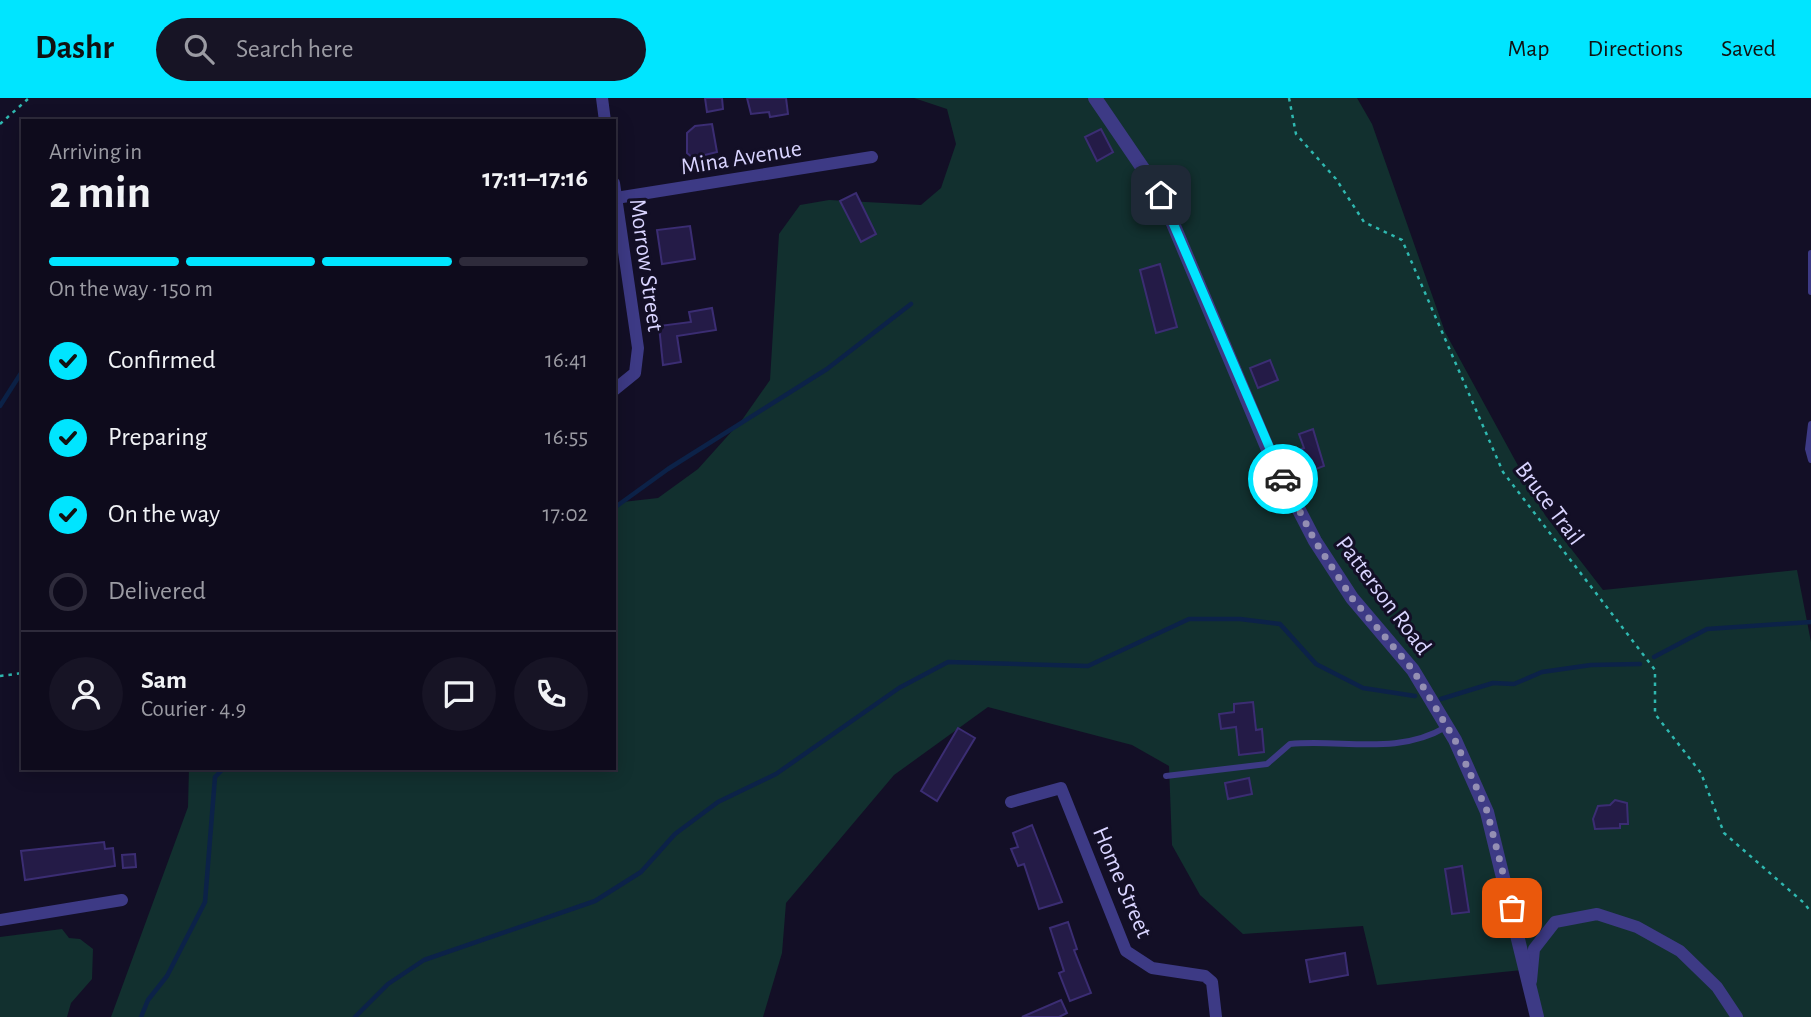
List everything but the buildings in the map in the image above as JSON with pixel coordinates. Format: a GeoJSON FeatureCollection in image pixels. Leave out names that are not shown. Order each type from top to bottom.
{"type":"FeatureCollection","features":[{"type":"Feature","properties":{"kind":"street"},"geometry":{"type":"LineString","coordinates":[[602,98],[606,119]]}},
{"type":"Feature","properties":{"kind":"street","name":"Patterson Road"},"geometry":{"type":"LineString","coordinates":[[1095,98],[1161,195],[1269,452],[1315,541],[1352,598],[1413,670],[1447,726],[1487,811],[1531,981],[1537,1017]]}},
{"type":"Feature","properties":{"kind":"street","name":"Mina Avenue"},"geometry":{"type":"LineString","coordinates":[[616,198],[872,157]]}},
{"type":"Feature","properties":{"kind":"street","name":"Morrow Street"},"geometry":{"type":"LineString","coordinates":[[616,198],[638,348],[635,373],[616,389]]}},
{"type":"Feature","properties":{"kind":"street","name":"Home Street"},"geometry":{"type":"LineString","coordinates":[[1011,803],[1061,788],[1126,951],[1152,968],[1205,976],[1212,982],[1216,1017]]}},
{"type":"Feature","properties":{"kind":"street"},"geometry":{"type":"LineString","coordinates":[[0,920],[122,900]]}},
{"type":"Feature","properties":{"kind":"street"},"geometry":{"type":"LineString","coordinates":[[1531,981],[1534,949],[1555,922],[1597,914],[1637,927],[1680,951],[1717,987],[1737,1017]]}},
{"type":"Feature","properties":{"kind":"lane"},"geometry":{"type":"LineString","coordinates":[[1811,253],[1811,292]]}},
{"type":"Feature","properties":{"kind":"lane"},"geometry":{"type":"LineString","coordinates":[[1811,424],[1808,449],[1811,460]]}},
{"type":"Feature","properties":{"kind":"lane"},"geometry":{"type":"LineString","coordinates":[[1166,776],[1267,764],[1290,744],[1370,746],[1412,742],[1427,738],[1447,726]]}},
{"type":"Feature","properties":{"kind":"path"},"geometry":{"type":"LineString","coordinates":[[0,124],[29,98]]}},
{"type":"Feature","properties":{"kind":"path","name":"Bruce Trail"},"geometry":{"type":"LineString","coordinates":[[1289,98],[1296,134],[1336,179],[1364,222],[1402,240],[1503,472],[1655,670],[1655,714],[1701,773],[1724,833],[1811,912]]}},
{"type":"Feature","properties":{"kind":"path"},"geometry":{"type":"LineString","coordinates":[[0,676],[21,673]]}},
{"type":"Feature","properties":{"kind":"green space"},"geometry":{"type":"Polygon","coordinates":[[[914,98],[1357,98],[1372,124],[1445,332],[1545,515],[1603,590],[1797,570],[1811,642],[1811,1017],[1535,1017],[1522,970],[1377,985],[1363,926],[1243,934],[1200,895],[1172,845],[1169,766],[1132,745],[988,707],[894,775],[786,903],[782,953],[763,1017],[111,1017],[188,807],[189,770],[616,770],[616,503],[658,498],[698,469],[742,420],[770,380],[779,234],[800,205],[829,200],[921,205],[941,188],[956,144],[947,109],[914,98]]]}},
{"type":"Feature","properties":{"kind":"green space"},"geometry":{"type":"Polygon","coordinates":[[[62,929],[69,938],[80,939],[93,949],[92,979],[71,1003],[67,1017],[0,1017],[0,937],[62,929]]]}},
{"type":"Feature","properties":{"kind":"waterway"},"geometry":{"type":"LineString","coordinates":[[616,507],[668,469],[827,369],[911,304]]}},
{"type":"Feature","properties":{"kind":"waterway"},"geometry":{"type":"LineString","coordinates":[[0,406],[21,373]]}},
{"type":"Feature","properties":{"kind":"waterway"},"geometry":{"type":"LineString","coordinates":[[355,1017],[388,984],[424,960],[595,901],[641,872],[675,834],[718,802],[776,774],[899,688],[948,662],[1088,666],[1189,619],[1240,619],[1280,624],[1316,664],[1363,688],[1415,696]]}},
{"type":"Feature","properties":{"kind":"waterway"},"geometry":{"type":"LineString","coordinates":[[1654,657],[1707,629],[1811,622]]}},
{"type":"Feature","properties":{"kind":"waterway"},"geometry":{"type":"LineString","coordinates":[[1441,699],[1493,683],[1514,684],[1542,672],[1591,665],[1640,664]]}},
{"type":"Feature","properties":{"kind":"waterway"},"geometry":{"type":"LineString","coordinates":[[141,1017],[148,1000],[167,976],[205,902],[215,777],[222,770]]}},
{"type":"Feature","properties":{"kind":"way so far"},"geometry":{"type":"LineString","coordinates":[[1283,479],[1315,541],[1352,598],[1413,670],[1455,740],[1487,811],[1512,908]]}},
{"type":"Feature","properties":{"kind":"route"},"geometry":{"type":"LineString","coordinates":[[1161,195],[1269,452],[1283,479]]}}]}
